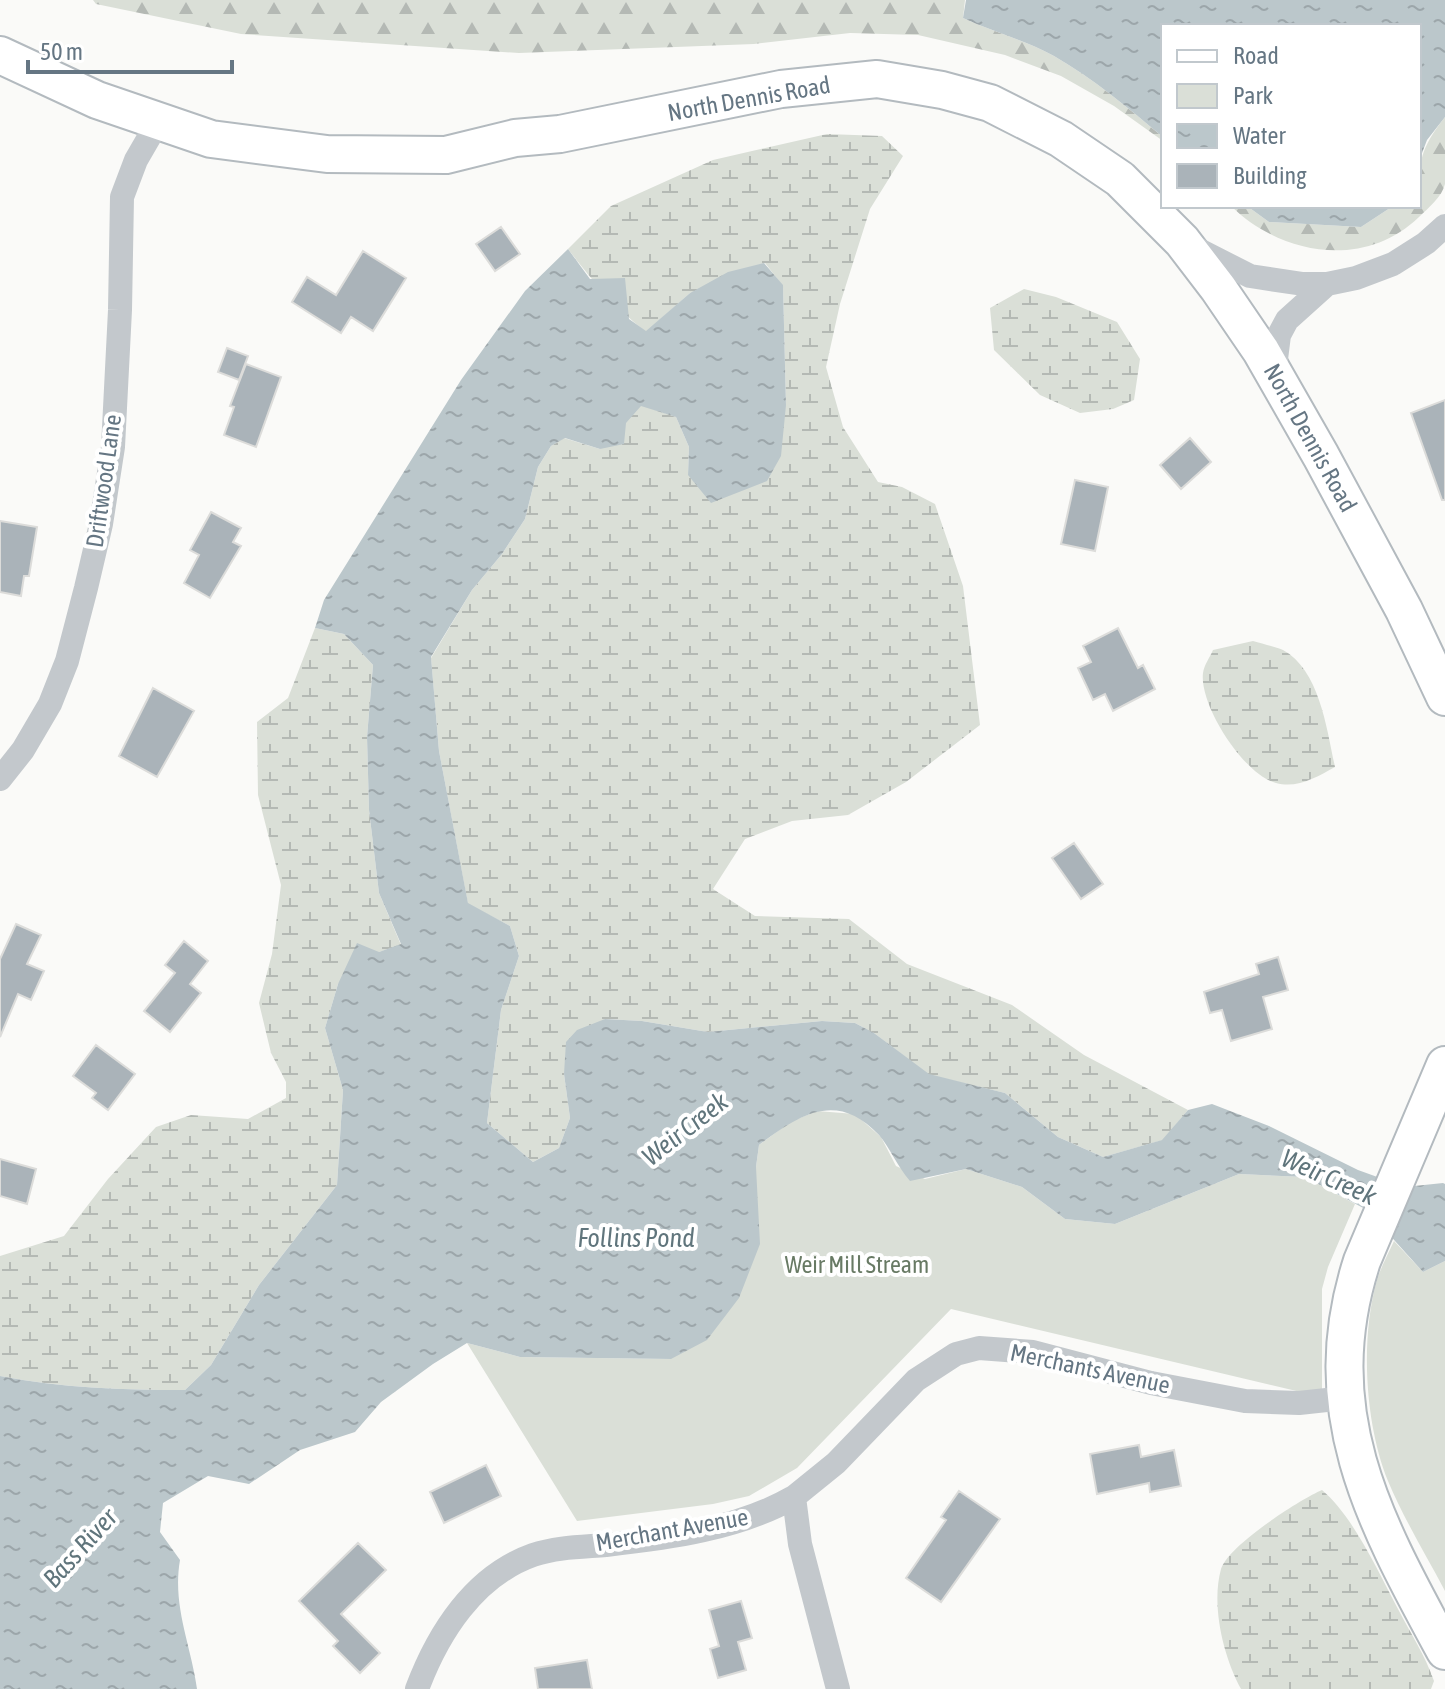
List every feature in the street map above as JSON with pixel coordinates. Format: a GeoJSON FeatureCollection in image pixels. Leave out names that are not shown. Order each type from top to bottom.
{"type":"FeatureCollection","features":[{"type":"Feature","properties":{"kind":"main road","name":"North Dennis Road"},"geometry":{"type":"LineString","coordinates":[[0,55],[97,100],[211,139],[327,154],[446,155],[515,138],[576,131],[781,89],[877,79],[942,90],[990,103],[1061,139],[1120,179],[1182,241],[1218,288],[1321,456],[1404,610],[1445,697]]}},
{"type":"Feature","properties":{"kind":"main road"},"geometry":{"type":"LineString","coordinates":[[1445,1065],[1370,1240],[1352,1293],[1345,1345],[1345,1398],[1356,1455],[1376,1516],[1445,1651]]}},
{"type":"Feature","properties":{"kind":"street","name":"Driftwood Lane"},"geometry":{"type":"LineString","coordinates":[[0,779],[23,750],[50,704],[67,661],[92,562],[113,447],[122,197],[136,160],[158,122]]}},
{"type":"Feature","properties":{"kind":"street"},"geometry":{"type":"LineString","coordinates":[[1182,241],[1250,276],[1303,284],[1327,284],[1356,278],[1393,264],[1426,243],[1445,226]]}},
{"type":"Feature","properties":{"kind":"street"},"geometry":{"type":"LineString","coordinates":[[1274,375],[1279,335],[1287,320],[1327,284]]}},
{"type":"Feature","properties":{"kind":"street","name":"Merchants Avenue"},"geometry":{"type":"LineString","coordinates":[[794,1497],[836,1463],[916,1380],[956,1354],[979,1348],[1033,1352],[1151,1383],[1245,1401],[1299,1403],[1345,1398]]}},
{"type":"Feature","properties":{"kind":"street"},"geometry":{"type":"LineString","coordinates":[[794,1497],[800,1544],[838,1689]]}},
{"type":"Feature","properties":{"kind":"street","name":"Merchant Avenue"},"geometry":{"type":"LineString","coordinates":[[417,1689],[429,1657],[465,1602],[511,1566],[551,1550],[648,1539],[716,1527],[771,1510],[794,1497]]}},
{"type":"Feature","properties":{"kind":"green space"},"geometry":{"type":"Polygon","coordinates":[[[93,0],[965,0],[963,18],[1032,45],[1069,65],[1124,105],[1161,135],[1161,140],[1114,106],[1061,76],[1005,55],[918,35],[850,33],[754,44],[519,53],[241,34],[96,4],[93,0]]]}},
{"type":"Feature","properties":{"kind":"green space"},"geometry":{"type":"Polygon","coordinates":[[[1445,117],[1445,184],[1441,193],[1419,217],[1397,234],[1373,245],[1349,250],[1323,250],[1298,245],[1251,223],[1233,208],[1250,208],[1269,222],[1361,227],[1390,208],[1421,208],[1421,165],[1430,139],[1445,117]]]}},
{"type":"Feature","properties":{"kind":"green space"},"geometry":{"type":"Polygon","coordinates":[[[827,134],[882,136],[903,156],[870,209],[840,304],[826,367],[843,427],[878,482],[902,487],[935,504],[963,586],[980,725],[906,782],[848,815],[792,821],[745,839],[713,889],[755,916],[849,919],[907,964],[1012,1005],[1084,1055],[1188,1110],[1163,1140],[1103,1157],[1058,1137],[1005,1093],[929,1075],[874,1033],[855,1023],[822,1021],[708,1032],[642,1021],[605,1019],[564,1074],[570,1118],[559,1148],[533,1162],[487,1123],[501,1010],[519,956],[510,926],[468,904],[439,751],[431,658],[472,590],[502,554],[525,519],[538,467],[551,446],[564,438],[600,449],[641,405],[676,417],[689,447],[688,475],[786,405],[783,286],[765,263],[690,293],[646,332],[604,293],[568,249],[611,206],[713,160],[827,134]]]}},
{"type":"Feature","properties":{"kind":"green space"},"geometry":{"type":"Polygon","coordinates":[[[1024,289],[1056,297],[1117,322],[1140,359],[1134,400],[1113,409],[1080,413],[1040,395],[994,350],[990,308],[1024,289]]]}},
{"type":"Feature","properties":{"kind":"green space"},"geometry":{"type":"Polygon","coordinates":[[[315,628],[344,634],[373,665],[367,737],[369,810],[379,893],[401,945],[379,952],[338,984],[325,1028],[343,1090],[337,1185],[259,1285],[211,1365],[185,1390],[92,1388],[0,1376],[0,1256],[64,1236],[108,1179],[156,1127],[191,1115],[248,1119],[286,1098],[286,1082],[271,1053],[259,1003],[272,954],[281,885],[258,795],[257,722],[288,698],[315,628]]]}},
{"type":"Feature","properties":{"kind":"green space"},"geometry":{"type":"Polygon","coordinates":[[[1253,641],[1283,650],[1296,659],[1306,672],[1320,702],[1335,767],[1299,783],[1276,783],[1251,767],[1226,737],[1208,703],[1203,673],[1213,650],[1253,641]]]}},
{"type":"Feature","properties":{"kind":"green space","name":"Weir Mill Stream"},"geometry":{"type":"Polygon","coordinates":[[[817,1111],[855,1114],[881,1137],[896,1166],[925,1179],[966,1169],[1022,1187],[1065,1219],[1115,1224],[1239,1174],[1305,1177],[1355,1204],[1322,1289],[1322,1397],[951,1309],[797,1468],[749,1496],[713,1504],[577,1521],[467,1343],[520,1357],[670,1359],[756,1167],[759,1145],[790,1122],[817,1111]]]}},
{"type":"Feature","properties":{"kind":"green space"},"geometry":{"type":"Polygon","coordinates":[[[1394,1241],[1423,1272],[1445,1261],[1445,1591],[1388,1481],[1370,1408],[1368,1329],[1379,1275],[1394,1241]]]}},
{"type":"Feature","properties":{"kind":"green space"},"geometry":{"type":"Polygon","coordinates":[[[1322,1490],[1345,1515],[1374,1562],[1426,1662],[1434,1681],[1431,1689],[1241,1689],[1220,1630],[1217,1598],[1221,1569],[1250,1536],[1322,1490]]]}},
{"type":"Feature","properties":{"kind":"water"},"geometry":{"type":"Polygon","coordinates":[[[966,0],[1445,0],[1445,117],[1427,140],[1421,156],[1421,24],[1161,24],[1161,135],[1097,84],[1054,56],[963,18],[966,0]]]}},
{"type":"Feature","properties":{"kind":"water"},"geometry":{"type":"Polygon","coordinates":[[[1250,208],[1390,208],[1361,227],[1269,222],[1250,208]]]}},
{"type":"Feature","properties":{"kind":"water","name":"Follins Pond"},"geometry":{"type":"Polygon","coordinates":[[[568,249],[590,279],[625,278],[629,319],[646,331],[690,293],[728,272],[764,263],[783,285],[786,405],[781,456],[767,481],[711,503],[688,475],[689,447],[676,417],[641,406],[626,423],[624,444],[600,449],[565,438],[551,446],[538,467],[525,519],[502,554],[472,590],[431,657],[439,751],[468,903],[510,926],[519,956],[501,1010],[487,1123],[533,1162],[559,1148],[570,1118],[564,1074],[566,1042],[577,1030],[605,1019],[642,1021],[708,1032],[822,1021],[855,1023],[874,1033],[929,1074],[1005,1093],[1058,1137],[1103,1157],[1162,1140],[1188,1110],[1212,1104],[1269,1126],[1358,1170],[1405,1187],[1443,1183],[1445,1261],[1423,1272],[1367,1210],[1305,1177],[1239,1174],[1115,1224],[1065,1219],[1022,1187],[966,1169],[910,1181],[879,1135],[863,1121],[833,1110],[804,1116],[759,1145],[756,1167],[760,1244],[739,1298],[707,1340],[671,1359],[520,1357],[467,1343],[381,1402],[355,1432],[300,1450],[249,1484],[208,1476],[163,1503],[160,1532],[180,1560],[180,1609],[197,1689],[0,1689],[0,1376],[92,1388],[185,1390],[211,1365],[259,1285],[337,1185],[343,1090],[325,1028],[338,984],[357,943],[379,952],[401,944],[379,893],[369,810],[367,737],[373,665],[344,634],[315,628],[324,600],[461,380],[525,291],[568,249]]]}},
{"type":"Feature","properties":{"kind":"building"},"geometry":{"type":"Polygon","coordinates":[[[501,227],[520,254],[495,271],[476,244],[501,227]]]}},
{"type":"Feature","properties":{"kind":"building"},"geometry":{"type":"Polygon","coordinates":[[[363,251],[406,278],[373,331],[351,317],[341,333],[292,302],[307,277],[336,295],[363,251]]]}},
{"type":"Feature","properties":{"kind":"building"},"geometry":{"type":"Polygon","coordinates":[[[227,348],[248,356],[239,380],[218,372],[227,348]]]}},
{"type":"Feature","properties":{"kind":"building"},"geometry":{"type":"Polygon","coordinates":[[[246,364],[281,377],[256,447],[224,435],[234,407],[230,406],[246,364]]]}},
{"type":"Feature","properties":{"kind":"building"},"geometry":{"type":"Polygon","coordinates":[[[1445,400],[1445,500],[1442,500],[1411,413],[1445,400]]]}},
{"type":"Feature","properties":{"kind":"building"},"geometry":{"type":"Polygon","coordinates":[[[1190,438],[1211,462],[1181,489],[1160,465],[1190,438]]]}},
{"type":"Feature","properties":{"kind":"building"},"geometry":{"type":"Polygon","coordinates":[[[1075,480],[1108,487],[1095,551],[1061,544],[1075,480]]]}},
{"type":"Feature","properties":{"kind":"building"},"geometry":{"type":"Polygon","coordinates":[[[211,512],[241,528],[233,542],[241,546],[210,598],[184,583],[199,555],[190,550],[211,512]]]}},
{"type":"Feature","properties":{"kind":"building"},"geometry":{"type":"Polygon","coordinates":[[[0,521],[37,527],[29,576],[24,576],[21,596],[0,592],[0,521]]]}},
{"type":"Feature","properties":{"kind":"building"},"geometry":{"type":"Polygon","coordinates":[[[1118,628],[1138,668],[1143,665],[1155,689],[1113,711],[1105,694],[1093,700],[1078,668],[1091,662],[1083,646],[1118,628]]]}},
{"type":"Feature","properties":{"kind":"building"},"geometry":{"type":"Polygon","coordinates":[[[153,688],[194,711],[157,777],[119,756],[153,688]]]}},
{"type":"Feature","properties":{"kind":"building"},"geometry":{"type":"Polygon","coordinates":[[[1074,843],[1103,884],[1081,899],[1052,858],[1074,843]]]}},
{"type":"Feature","properties":{"kind":"building"},"geometry":{"type":"Polygon","coordinates":[[[16,924],[41,935],[27,964],[44,971],[31,1000],[18,994],[0,1037],[0,959],[16,924]]]}},
{"type":"Feature","properties":{"kind":"building"},"geometry":{"type":"Polygon","coordinates":[[[184,941],[208,961],[190,984],[201,993],[170,1032],[144,1011],[175,973],[165,965],[184,941]]]}},
{"type":"Feature","properties":{"kind":"building"},"geometry":{"type":"Polygon","coordinates":[[[1278,957],[1288,990],[1263,997],[1272,1029],[1231,1041],[1222,1010],[1210,1013],[1204,992],[1259,974],[1256,964],[1278,957]]]}},
{"type":"Feature","properties":{"kind":"building"},"geometry":{"type":"Polygon","coordinates":[[[96,1045],[135,1074],[108,1110],[92,1098],[96,1093],[73,1076],[96,1045]]]}},
{"type":"Feature","properties":{"kind":"building"},"geometry":{"type":"Polygon","coordinates":[[[0,1159],[36,1169],[27,1204],[0,1196],[0,1159]]]}},
{"type":"Feature","properties":{"kind":"building"},"geometry":{"type":"Polygon","coordinates":[[[1139,1445],[1141,1457],[1174,1450],[1181,1486],[1150,1492],[1149,1483],[1097,1494],[1090,1454],[1139,1445]]]}},
{"type":"Feature","properties":{"kind":"building"},"geometry":{"type":"Polygon","coordinates":[[[486,1465],[501,1496],[444,1523],[430,1492],[486,1465]]]}},
{"type":"Feature","properties":{"kind":"building"},"geometry":{"type":"Polygon","coordinates":[[[959,1491],[1000,1519],[941,1602],[906,1578],[946,1520],[941,1517],[959,1491]]]}},
{"type":"Feature","properties":{"kind":"building"},"geometry":{"type":"Polygon","coordinates":[[[358,1543],[386,1570],[341,1614],[380,1653],[360,1673],[333,1646],[338,1641],[299,1601],[358,1543]]]}},
{"type":"Feature","properties":{"kind":"building"},"geometry":{"type":"Polygon","coordinates":[[[741,1601],[752,1638],[738,1642],[746,1670],[718,1678],[710,1649],[719,1646],[709,1610],[741,1601]]]}},
{"type":"Feature","properties":{"kind":"building"},"geometry":{"type":"Polygon","coordinates":[[[587,1660],[592,1689],[538,1689],[535,1668],[587,1660]]]}},
{"type":"Feature","properties":{"kind":"water label","name":"Weir Creek"},"geometry":{"type":"Point","coordinates":[685,1129]}},
{"type":"Feature","properties":{"kind":"water label","name":"Weir Creek"},"geometry":{"type":"Point","coordinates":[1329,1177]}},
{"type":"Feature","properties":{"kind":"water label","name":"Bass River"},"geometry":{"type":"Point","coordinates":[80,1548]}}]}
